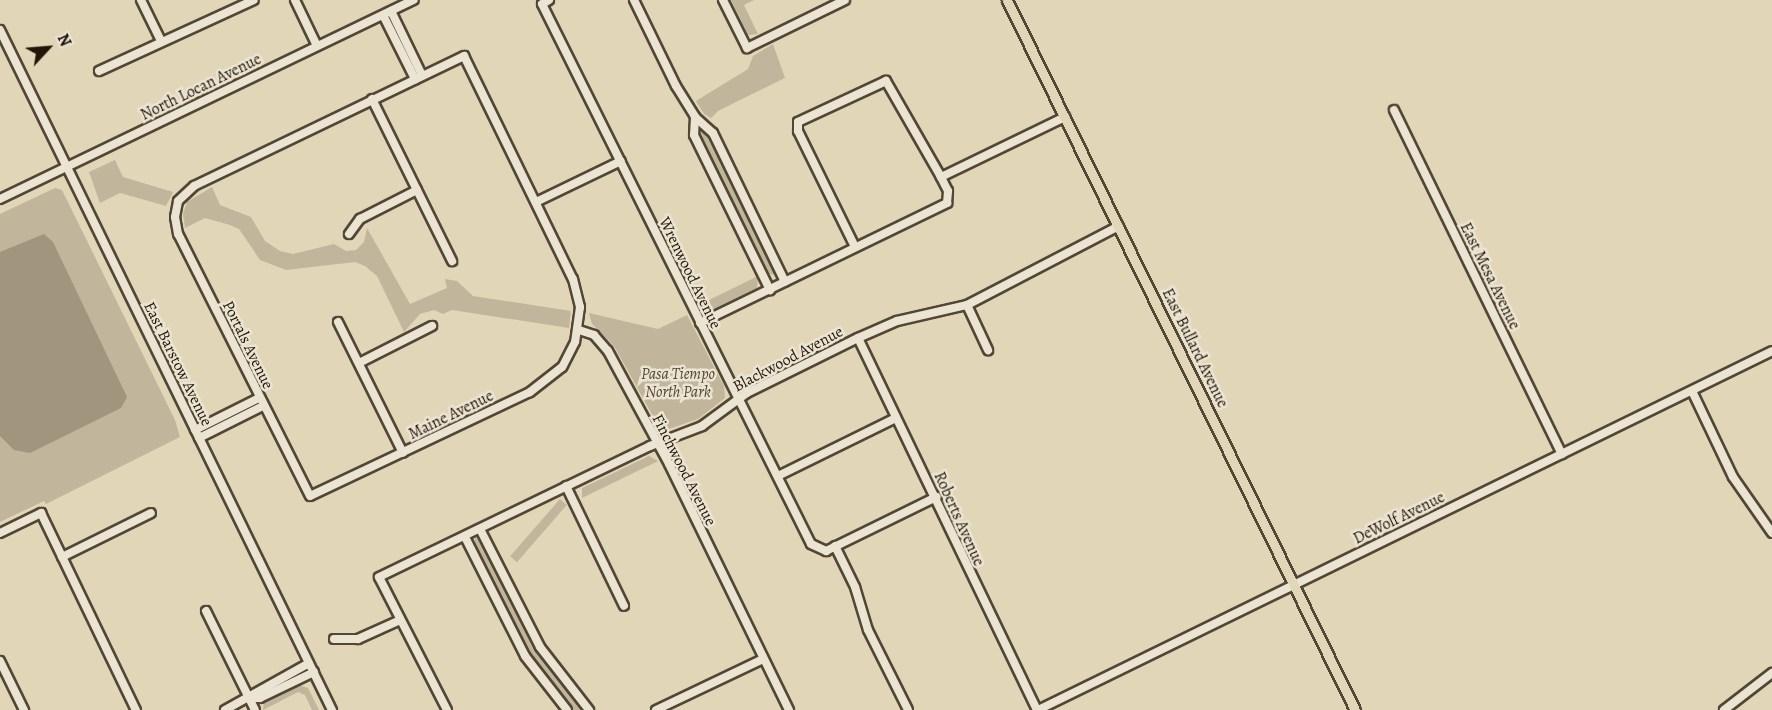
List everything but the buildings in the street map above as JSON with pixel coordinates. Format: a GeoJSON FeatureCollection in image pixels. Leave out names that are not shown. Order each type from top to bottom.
{"type":"FeatureCollection","features":[{"type":"Feature","properties":{"kind":"main road","name":"East Bullard Avenue"},"geometry":{"type":"LineString","coordinates":[[1007,0],[1355,710]]}},
{"type":"Feature","properties":{"kind":"street"},"geometry":{"type":"LineString","coordinates":[[141,0],[161,41]]}},
{"type":"Feature","properties":{"kind":"street"},"geometry":{"type":"LineString","coordinates":[[99,71],[241,2],[254,0]]}},
{"type":"Feature","properties":{"kind":"street"},"geometry":{"type":"LineString","coordinates":[[295,0],[317,46]]}},
{"type":"Feature","properties":{"kind":"street","name":"North Locan Avenue"},"geometry":{"type":"LineString","coordinates":[[0,199],[414,0]]}},
{"type":"Feature","properties":{"kind":"street"},"geometry":{"type":"LineString","coordinates":[[634,0],[695,117],[713,133],[785,282]]}},
{"type":"Feature","properties":{"kind":"street"},"geometry":{"type":"LineString","coordinates":[[723,0],[747,48],[845,0]]}},
{"type":"Feature","properties":{"kind":"street","name":"Wrenwood Avenue"},"geometry":{"type":"LineString","coordinates":[[546,2],[700,324],[740,397],[811,544],[819,550],[835,546]]}},
{"type":"Feature","properties":{"kind":"street"},"geometry":{"type":"LineString","coordinates":[[387,13],[418,77]]}},
{"type":"Feature","properties":{"kind":"street","name":"East Barstow Avenue"},"geometry":{"type":"LineString","coordinates":[[0,30],[332,710]]}},
{"type":"Feature","properties":{"kind":"street"},"geometry":{"type":"LineString","coordinates":[[452,261],[372,99],[464,56],[573,279],[580,307],[579,330]]}},
{"type":"Feature","properties":{"kind":"street"},"geometry":{"type":"LineString","coordinates":[[700,324],[770,290],[855,247],[948,199],[941,177],[886,81],[798,122],[798,131],[855,247]]}},
{"type":"Feature","properties":{"kind":"street","name":"Portals Avenue"},"geometry":{"type":"LineString","coordinates":[[310,496],[178,234],[174,217],[178,201],[194,186],[372,99]]}},
{"type":"Feature","properties":{"kind":"street","name":"East Mesa Avenue"},"geometry":{"type":"LineString","coordinates":[[1394,110],[1562,454]]}},
{"type":"Feature","properties":{"kind":"street"},"geometry":{"type":"LineString","coordinates":[[695,117],[694,135],[770,290]]}},
{"type":"Feature","properties":{"kind":"street"},"geometry":{"type":"LineString","coordinates":[[941,177],[1065,117]]}},
{"type":"Feature","properties":{"kind":"street"},"geometry":{"type":"LineString","coordinates":[[536,202],[621,162]]}},
{"type":"Feature","properties":{"kind":"street"},"geometry":{"type":"LineString","coordinates":[[349,234],[360,219],[417,190]]}},
{"type":"Feature","properties":{"kind":"street","name":"Blackwood Avenue"},"geometry":{"type":"LineString","coordinates":[[400,620],[379,577],[566,486],[658,443],[702,426],[740,397],[858,338],[897,321],[967,305],[1119,226]]}},
{"type":"Feature","properties":{"kind":"street"},"geometry":{"type":"LineString","coordinates":[[967,305],[988,350]]}},
{"type":"Feature","properties":{"kind":"street"},"geometry":{"type":"LineString","coordinates":[[338,322],[403,453]]}},
{"type":"Feature","properties":{"kind":"street"},"geometry":{"type":"LineString","coordinates":[[359,363],[432,326]]}},
{"type":"Feature","properties":{"kind":"street","name":"Finchwood Avenue"},"geometry":{"type":"LineString","coordinates":[[579,330],[604,345],[658,443],[789,710]]}},
{"type":"Feature","properties":{"kind":"street","name":"Maine Avenue"},"geometry":{"type":"LineString","coordinates":[[310,496],[547,382],[562,367],[579,330]]}},
{"type":"Feature","properties":{"kind":"street","name":"Roberts Avenue"},"geometry":{"type":"LineString","coordinates":[[858,338],[1038,710]]}},
{"type":"Feature","properties":{"kind":"street","name":"DeWolf Avenue"},"geometry":{"type":"LineString","coordinates":[[1038,710],[1772,351]]}},
{"type":"Feature","properties":{"kind":"street"},"geometry":{"type":"LineString","coordinates":[[1692,391],[1733,477],[1772,533]]}},
{"type":"Feature","properties":{"kind":"street"},"geometry":{"type":"LineString","coordinates":[[195,430],[259,398]]}},
{"type":"Feature","properties":{"kind":"street"},"geometry":{"type":"LineString","coordinates":[[199,438],[263,406]]}},
{"type":"Feature","properties":{"kind":"street"},"geometry":{"type":"LineString","coordinates":[[778,476],[896,418]]}},
{"type":"Feature","properties":{"kind":"street"},"geometry":{"type":"LineString","coordinates":[[566,486],[624,606]]}},
{"type":"Feature","properties":{"kind":"street"},"geometry":{"type":"LineString","coordinates":[[908,710],[868,630],[855,587],[835,546],[936,497]]}},
{"type":"Feature","properties":{"kind":"street"},"geometry":{"type":"LineString","coordinates":[[0,533],[41,513],[136,710]]}},
{"type":"Feature","properties":{"kind":"street"},"geometry":{"type":"LineString","coordinates":[[62,557],[151,513]]}},
{"type":"Feature","properties":{"kind":"street"},"geometry":{"type":"LineString","coordinates":[[480,529],[540,647],[589,710]]}},
{"type":"Feature","properties":{"kind":"street"},"geometry":{"type":"LineString","coordinates":[[465,537],[519,646],[567,710],[579,699]]}},
{"type":"Feature","properties":{"kind":"street"},"geometry":{"type":"LineString","coordinates":[[206,611],[255,710]]}},
{"type":"Feature","properties":{"kind":"street"},"geometry":{"type":"LineString","coordinates":[[334,639],[358,639],[400,620],[447,710]]}},
{"type":"Feature","properties":{"kind":"street"},"geometry":{"type":"LineString","coordinates":[[656,710],[763,659]]}},
{"type":"Feature","properties":{"kind":"street"},"geometry":{"type":"LineString","coordinates":[[0,661],[24,710]]}},
{"type":"Feature","properties":{"kind":"street"},"geometry":{"type":"LineString","coordinates":[[225,710],[249,698],[256,689],[309,663]]}},
{"type":"Feature","properties":{"kind":"street"},"geometry":{"type":"LineString","coordinates":[[249,698],[261,698],[314,672]]}},
{"type":"Feature","properties":{"kind":"street"},"geometry":{"type":"LineString","coordinates":[[1724,710],[1772,673]]}},
{"type":"Feature","properties":{"kind":"green space"},"geometry":{"type":"Polygon","coordinates":[[[731,0],[754,0],[744,5],[758,34],[748,35],[731,0]]]}},
{"type":"Feature","properties":{"kind":"green space"},"geometry":{"type":"Polygon","coordinates":[[[773,44],[785,78],[718,111],[711,118],[704,114],[696,101],[748,69],[753,56],[773,44]]]}},
{"type":"Feature","properties":{"kind":"green space"},"geometry":{"type":"Polygon","coordinates":[[[699,125],[711,138],[776,269],[774,275],[767,273],[703,142],[699,125]]]}},
{"type":"Feature","properties":{"kind":"green space"},"geometry":{"type":"Polygon","coordinates":[[[115,160],[123,177],[173,192],[166,206],[120,193],[100,203],[89,172],[115,160]]]}},
{"type":"Feature","properties":{"kind":"green space"},"geometry":{"type":"Polygon","coordinates":[[[212,187],[220,205],[251,217],[265,241],[280,251],[293,254],[334,244],[346,251],[356,250],[364,242],[367,228],[410,304],[447,288],[445,279],[457,281],[473,296],[571,311],[569,328],[452,310],[443,314],[434,310],[420,314],[404,332],[377,276],[365,266],[355,262],[286,270],[260,260],[239,229],[230,225],[205,218],[185,228],[183,214],[187,202],[212,187]]]}},
{"type":"Feature","properties":{"kind":"green space"},"geometry":{"type":"Polygon","coordinates":[[[55,188],[62,190],[175,420],[180,437],[46,504],[44,501],[0,522],[0,214],[55,188]]]}},
{"type":"Feature","properties":{"kind":"green space"},"geometry":{"type":"Polygon","coordinates":[[[758,276],[757,288],[707,312],[699,305],[758,276]]]}},
{"type":"Feature","properties":{"kind":"green space","name":"Pasa Tiempo North Park"},"geometry":{"type":"Polygon","coordinates":[[[589,313],[658,329],[687,315],[724,386],[725,398],[698,419],[666,430],[659,427],[614,346],[592,324],[589,313]]]}},
{"type":"Feature","properties":{"kind":"green space"},"geometry":{"type":"Polygon","coordinates":[[[649,456],[658,461],[582,498],[582,488],[649,456]]]}},
{"type":"Feature","properties":{"kind":"green space"},"geometry":{"type":"Polygon","coordinates":[[[560,499],[567,505],[517,562],[510,556],[560,499]]]}},
{"type":"Feature","properties":{"kind":"green space"},"geometry":{"type":"Polygon","coordinates":[[[475,538],[481,539],[546,664],[583,710],[573,710],[536,665],[474,548],[475,538]]]}},
{"type":"Feature","properties":{"kind":"green space"},"geometry":{"type":"Polygon","coordinates":[[[299,685],[308,688],[319,710],[312,710],[305,695],[298,692],[263,710],[264,702],[299,685]]]}},
{"type":"Feature","properties":{"kind":"shaded area"},"geometry":{"type":"Polygon","coordinates":[[[44,234],[53,242],[127,397],[121,408],[30,453],[14,450],[0,436],[0,252],[44,234]]]}}]}
